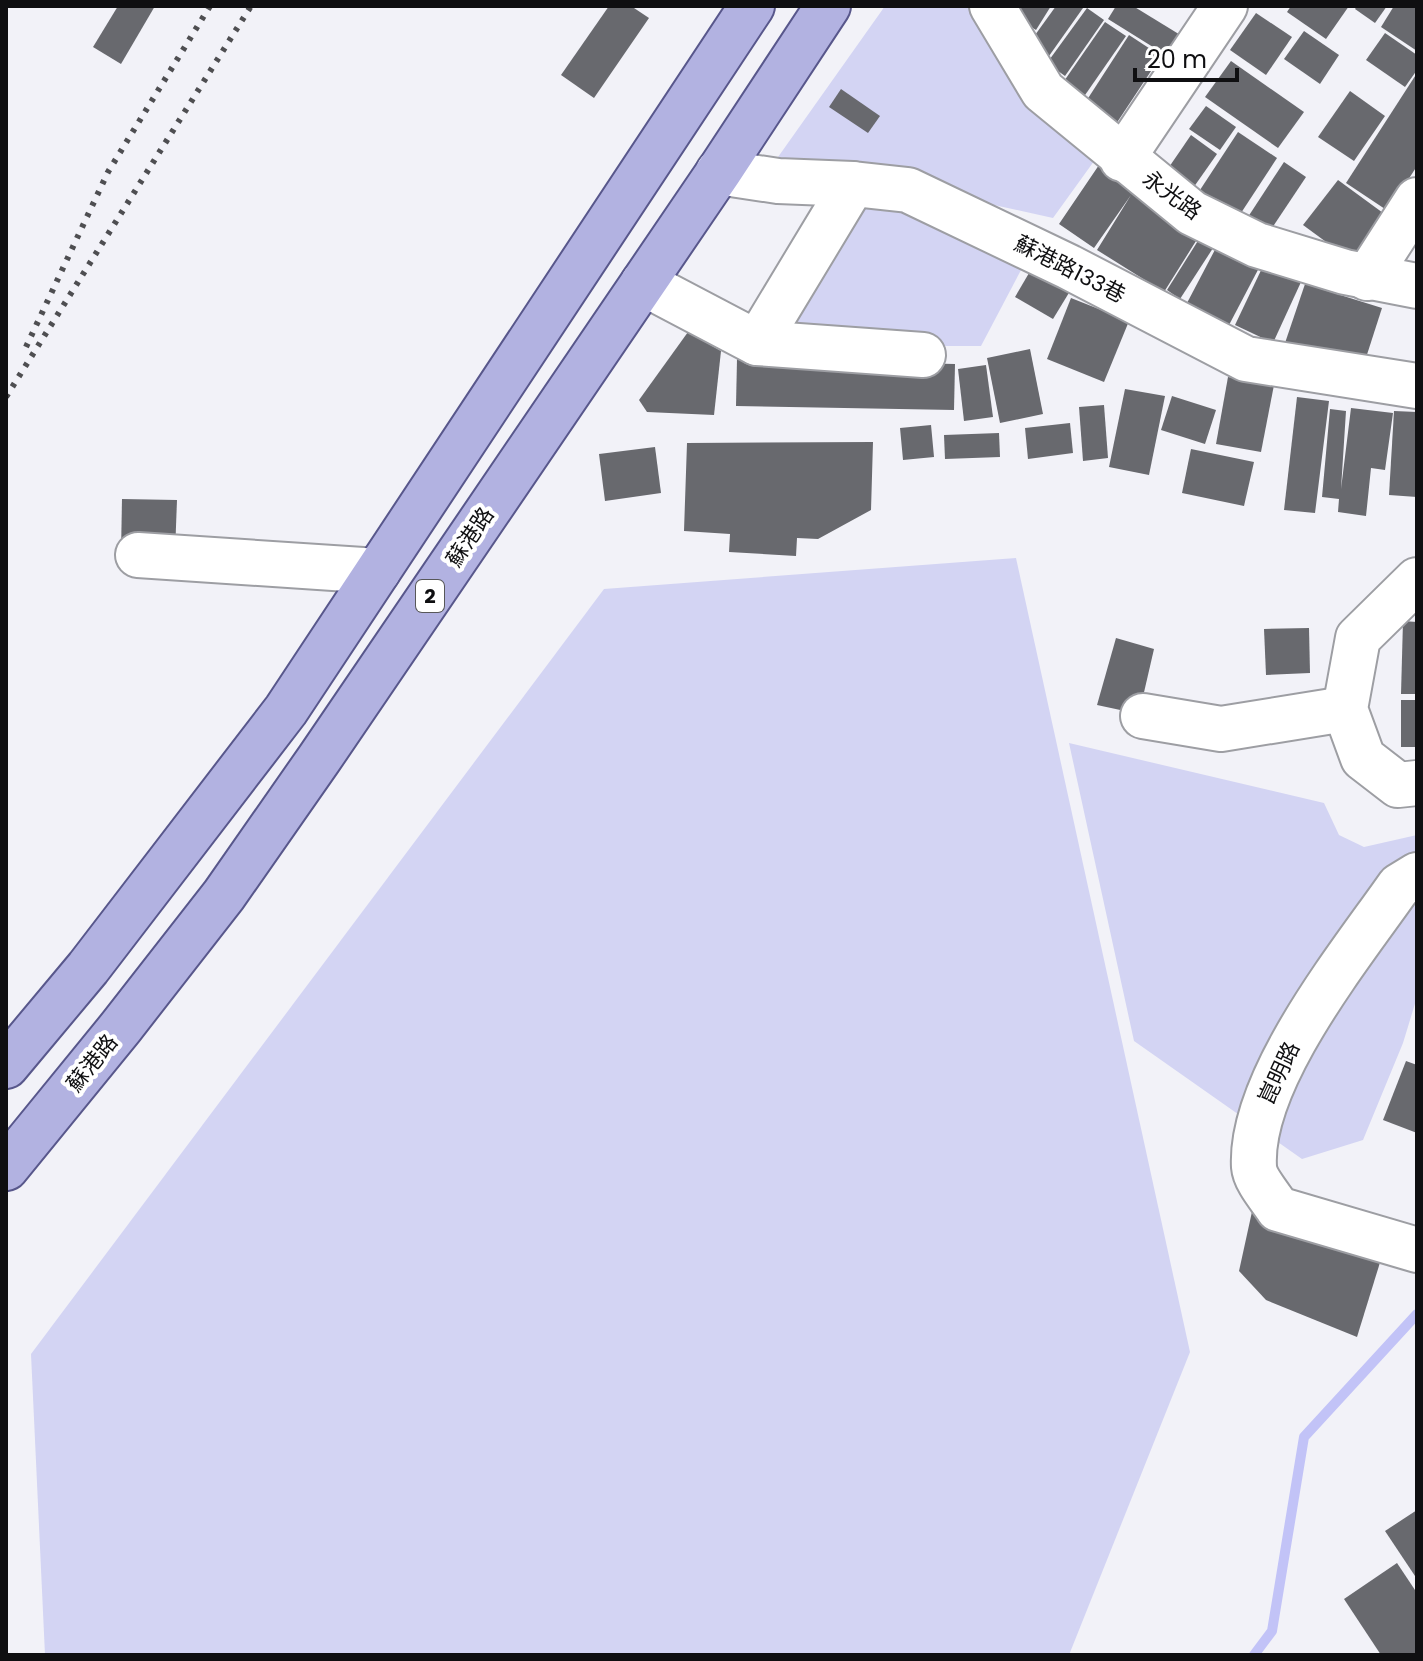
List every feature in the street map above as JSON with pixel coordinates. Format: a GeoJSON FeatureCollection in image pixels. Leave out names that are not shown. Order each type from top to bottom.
{"type":"FeatureCollection","features":[{"type":"Feature","properties":{"kind":"main road"},"geometry":{"type":"LineString","coordinates":[[6,1066],[97,955],[286,710],[752,6]]}},
{"type":"Feature","properties":{"kind":"main road","name":"蘇港路"},"geometry":{"type":"LineString","coordinates":[[6,1168],[224,895],[643,283],[828,6]]}},
{"type":"Feature","properties":{"kind":"street","name":"永光路"},"geometry":{"type":"LineString","coordinates":[[992,6],[1043,91],[1122,159],[1192,213],[1257,245],[1367,278],[1417,286]]}},
{"type":"Feature","properties":{"kind":"street"},"geometry":{"type":"LineString","coordinates":[[1122,159],[1225,6]]}},
{"type":"Feature","properties":{"kind":"street","name":"蘇港路133巷"},"geometry":{"type":"LineString","coordinates":[[718,172],[778,181],[908,190],[1069,267],[1246,359],[1417,386]]}},
{"type":"Feature","properties":{"kind":"street"},"geometry":{"type":"LineString","coordinates":[[757,343],[853,184]]}},
{"type":"Feature","properties":{"kind":"street"},"geometry":{"type":"LineString","coordinates":[[1367,278],[1417,200]]}},
{"type":"Feature","properties":{"kind":"street"},"geometry":{"type":"LineString","coordinates":[[643,283],[757,343],[923,355]]}},
{"type":"Feature","properties":{"kind":"street"},"geometry":{"type":"LineString","coordinates":[[138,555],[378,571]]}},
{"type":"Feature","properties":{"kind":"street"},"geometry":{"type":"LineString","coordinates":[[1417,580],[1358,638],[1345,709],[1363,758],[1398,785],[1417,783]]}},
{"type":"Feature","properties":{"kind":"street"},"geometry":{"type":"LineString","coordinates":[[1143,716],[1221,729],[1345,709]]}},
{"type":"Feature","properties":{"kind":"street","name":"崑明路"},"geometry":{"type":"LineString","coordinates":[[1417,875],[1399,886],[1300,1029],[1258,1119],[1254,1170],[1278,1209],[1417,1250]]}},
{"type":"Feature","properties":{"kind":"shaded area"},"geometry":{"type":"Polygon","coordinates":[[[885,6],[970,6],[1097,157],[1053,218],[962,198],[766,174],[885,6]]]}},
{"type":"Feature","properties":{"kind":"shaded area"},"geometry":{"type":"Polygon","coordinates":[[[861,196],[1030,253],[981,346],[877,346],[781,341],[861,196]]]}},
{"type":"Feature","properties":{"kind":"shaded area"},"geometry":{"type":"Polygon","coordinates":[[[1016,558],[1190,1352],[1069,1655],[45,1655],[31,1354],[604,589],[1016,558]]]}},
{"type":"Feature","properties":{"kind":"shaded area"},"geometry":{"type":"Polygon","coordinates":[[[1069,743],[1324,803],[1339,835],[1364,847],[1417,835],[1417,879],[1389,925],[1417,903],[1417,997],[1403,1043],[1363,1140],[1302,1159],[1134,1041],[1069,743]]]}},
{"type":"Feature","properties":{"kind":"building"},"geometry":{"type":"Polygon","coordinates":[[[118,6],[155,6],[121,64],[93,47],[118,6]]]}},
{"type":"Feature","properties":{"kind":"building"},"geometry":{"type":"Polygon","coordinates":[[[609,6],[631,6],[649,18],[594,98],[561,75],[609,6]]]}},
{"type":"Feature","properties":{"kind":"building"},"geometry":{"type":"Polygon","coordinates":[[[1013,6],[1051,6],[1036,30],[1009,13],[1013,6]]]}},
{"type":"Feature","properties":{"kind":"building"},"geometry":{"type":"Polygon","coordinates":[[[1056,6],[1083,8],[1049,56],[1030,42],[1056,6]]]}},
{"type":"Feature","properties":{"kind":"building"},"geometry":{"type":"Polygon","coordinates":[[[1116,6],[1133,6],[1182,36],[1169,57],[1108,19],[1116,6]]]}},
{"type":"Feature","properties":{"kind":"building"},"geometry":{"type":"Polygon","coordinates":[[[1291,6],[1349,6],[1326,39],[1287,12],[1291,6]]]}},
{"type":"Feature","properties":{"kind":"building"},"geometry":{"type":"Polygon","coordinates":[[[1357,6],[1387,6],[1375,23],[1355,9],[1357,6]]]}},
{"type":"Feature","properties":{"kind":"building"},"geometry":{"type":"Polygon","coordinates":[[[1394,6],[1417,6],[1417,51],[1381,27],[1394,6]]]}},
{"type":"Feature","properties":{"kind":"building"},"geometry":{"type":"Polygon","coordinates":[[[1087,8],[1104,20],[1065,76],[1047,63],[1087,8]]]}},
{"type":"Feature","properties":{"kind":"building"},"geometry":{"type":"Polygon","coordinates":[[[1256,13],[1292,37],[1266,75],[1230,50],[1256,13]]]}},
{"type":"Feature","properties":{"kind":"building"},"geometry":{"type":"Polygon","coordinates":[[[1105,22],[1126,36],[1083,98],[1062,84],[1105,22]]]}},
{"type":"Feature","properties":{"kind":"building"},"geometry":{"type":"Polygon","coordinates":[[[1304,31],[1339,55],[1320,84],[1284,59],[1304,31]]]}},
{"type":"Feature","properties":{"kind":"building"},"geometry":{"type":"Polygon","coordinates":[[[1385,33],[1417,55],[1417,70],[1405,87],[1366,60],[1385,33]]]}},
{"type":"Feature","properties":{"kind":"building"},"geometry":{"type":"Polygon","coordinates":[[[1129,35],[1161,56],[1114,127],[1083,106],[1129,35]]]}},
{"type":"Feature","properties":{"kind":"building"},"geometry":{"type":"Polygon","coordinates":[[[1231,61],[1304,112],[1278,148],[1205,97],[1231,61]]]}},
{"type":"Feature","properties":{"kind":"building"},"geometry":{"type":"Polygon","coordinates":[[[1417,73],[1417,166],[1388,211],[1346,183],[1417,73]]]}},
{"type":"Feature","properties":{"kind":"building"},"geometry":{"type":"Polygon","coordinates":[[[841,89],[880,116],[868,133],[829,107],[841,89]]]}},
{"type":"Feature","properties":{"kind":"building"},"geometry":{"type":"Polygon","coordinates":[[[1350,91],[1385,116],[1354,161],[1318,137],[1350,91]]]}},
{"type":"Feature","properties":{"kind":"building"},"geometry":{"type":"Polygon","coordinates":[[[1206,106],[1236,127],[1220,150],[1189,129],[1206,106]]]}},
{"type":"Feature","properties":{"kind":"building"},"geometry":{"type":"Polygon","coordinates":[[[1238,132],[1277,158],[1239,216],[1200,190],[1238,132]]]}},
{"type":"Feature","properties":{"kind":"building"},"geometry":{"type":"Polygon","coordinates":[[[1191,135],[1217,154],[1191,191],[1165,173],[1191,135]]]}},
{"type":"Feature","properties":{"kind":"building"},"geometry":{"type":"Polygon","coordinates":[[[1284,162],[1306,177],[1268,234],[1246,220],[1284,162]]]}},
{"type":"Feature","properties":{"kind":"building"},"geometry":{"type":"Polygon","coordinates":[[[1099,165],[1201,233],[1164,292],[1097,250],[1131,195],[1094,248],[1059,224],[1099,165]]]}},
{"type":"Feature","properties":{"kind":"building"},"geometry":{"type":"Polygon","coordinates":[[[1338,180],[1394,221],[1352,261],[1303,225],[1338,180]]]}},
{"type":"Feature","properties":{"kind":"building"},"geometry":{"type":"Polygon","coordinates":[[[1201,236],[1215,245],[1180,299],[1167,290],[1201,236]]]}},
{"type":"Feature","properties":{"kind":"building"},"geometry":{"type":"Polygon","coordinates":[[[1218,244],[1260,266],[1229,325],[1187,303],[1218,244]]]}},
{"type":"Feature","properties":{"kind":"building"},"geometry":{"type":"Polygon","coordinates":[[[1039,256],[1078,278],[1053,319],[1015,297],[1039,256]]]}},
{"type":"Feature","properties":{"kind":"building"},"geometry":{"type":"Polygon","coordinates":[[[1264,264],[1301,282],[1273,343],[1235,325],[1264,264]]]}},
{"type":"Feature","properties":{"kind":"building"},"geometry":{"type":"Polygon","coordinates":[[[1305,284],[1382,308],[1363,367],[1285,343],[1305,284]]]}},
{"type":"Feature","properties":{"kind":"building"},"geometry":{"type":"Polygon","coordinates":[[[1071,298],[1129,321],[1104,382],[1047,359],[1071,298]]]}},
{"type":"Feature","properties":{"kind":"building"},"geometry":{"type":"Polygon","coordinates":[[[688,332],[721,351],[714,415],[647,412],[639,400],[688,332]]]}},
{"type":"Feature","properties":{"kind":"building"},"geometry":{"type":"Polygon","coordinates":[[[1030,349],[1043,414],[1000,423],[987,358],[1030,349]]]}},
{"type":"Feature","properties":{"kind":"building"},"geometry":{"type":"Polygon","coordinates":[[[737,359],[955,364],[954,410],[736,406],[737,359]]]}},
{"type":"Feature","properties":{"kind":"building"},"geometry":{"type":"Polygon","coordinates":[[[986,365],[993,417],[964,421],[958,369],[986,365]]]}},
{"type":"Feature","properties":{"kind":"building"},"geometry":{"type":"Polygon","coordinates":[[[1228,377],[1274,385],[1261,452],[1216,444],[1228,377]]]}},
{"type":"Feature","properties":{"kind":"building"},"geometry":{"type":"Polygon","coordinates":[[[1125,389],[1165,396],[1149,475],[1109,467],[1125,389]]]}},
{"type":"Feature","properties":{"kind":"building"},"geometry":{"type":"Polygon","coordinates":[[[1172,396],[1216,410],[1205,444],[1161,430],[1172,396]]]}},
{"type":"Feature","properties":{"kind":"building"},"geometry":{"type":"Polygon","coordinates":[[[1297,397],[1329,401],[1315,513],[1284,510],[1297,397]]]}},
{"type":"Feature","properties":{"kind":"building"},"geometry":{"type":"Polygon","coordinates":[[[1104,405],[1108,458],[1083,461],[1079,407],[1104,405]]]}},
{"type":"Feature","properties":{"kind":"building"},"geometry":{"type":"Polygon","coordinates":[[[1351,408],[1393,413],[1385,470],[1371,468],[1366,516],[1338,512],[1339,499],[1322,497],[1330,409],[1346,411],[1341,489],[1351,408]]]}},
{"type":"Feature","properties":{"kind":"building"},"geometry":{"type":"Polygon","coordinates":[[[1394,411],[1417,412],[1417,497],[1389,495],[1394,411]]]}},
{"type":"Feature","properties":{"kind":"building"},"geometry":{"type":"Polygon","coordinates":[[[1070,423],[1073,453],[1028,459],[1025,428],[1070,423]]]}},
{"type":"Feature","properties":{"kind":"building"},"geometry":{"type":"Polygon","coordinates":[[[931,425],[934,457],[903,460],[900,428],[931,425]]]}},
{"type":"Feature","properties":{"kind":"building"},"geometry":{"type":"Polygon","coordinates":[[[999,433],[1000,457],[945,459],[944,435],[999,433]]]}},
{"type":"Feature","properties":{"kind":"building"},"geometry":{"type":"Polygon","coordinates":[[[873,442],[871,510],[818,539],[797,538],[796,556],[729,552],[730,534],[684,531],[687,443],[873,442]]]}},
{"type":"Feature","properties":{"kind":"building"},"geometry":{"type":"Polygon","coordinates":[[[655,447],[661,493],[605,501],[599,454],[655,447]]]}},
{"type":"Feature","properties":{"kind":"building"},"geometry":{"type":"Polygon","coordinates":[[[1191,449],[1254,462],[1244,506],[1182,493],[1191,449]]]}},
{"type":"Feature","properties":{"kind":"building"},"geometry":{"type":"Polygon","coordinates":[[[122,499],[177,500],[175,553],[121,553],[122,499]]]}},
{"type":"Feature","properties":{"kind":"building"},"geometry":{"type":"Polygon","coordinates":[[[1403,621],[1417,622],[1417,694],[1401,694],[1403,621]]]}},
{"type":"Feature","properties":{"kind":"building"},"geometry":{"type":"Polygon","coordinates":[[[1309,628],[1310,673],[1266,675],[1264,629],[1309,628]]]}},
{"type":"Feature","properties":{"kind":"building"},"geometry":{"type":"Polygon","coordinates":[[[1116,638],[1154,649],[1139,714],[1097,705],[1116,638]]]}},
{"type":"Feature","properties":{"kind":"building"},"geometry":{"type":"Polygon","coordinates":[[[1401,700],[1417,700],[1417,747],[1401,747],[1401,700]]]}},
{"type":"Feature","properties":{"kind":"building"},"geometry":{"type":"Polygon","coordinates":[[[1406,1061],[1417,1065],[1417,1133],[1383,1120],[1406,1061]]]}},
{"type":"Feature","properties":{"kind":"building"},"geometry":{"type":"Polygon","coordinates":[[[1253,1207],[1382,1256],[1357,1337],[1266,1300],[1239,1271],[1253,1207]]]}},
{"type":"Feature","properties":{"kind":"building"},"geometry":{"type":"Polygon","coordinates":[[[1417,1510],[1417,1579],[1385,1531],[1417,1510]]]}},
{"type":"Feature","properties":{"kind":"building"},"geometry":{"type":"Polygon","coordinates":[[[1397,1563],[1417,1593],[1417,1655],[1381,1655],[1344,1599],[1397,1563]]]}},
{"type":"Feature","properties":{"kind":"waterway"},"geometry":{"type":"LineString","coordinates":[[1254,1655],[1272,1631],[1304,1437],[1417,1314]]}},
{"type":"Feature","properties":{"kind":"railway"},"geometry":{"type":"LineString","coordinates":[[26,347],[108,172],[210,6]]}},
{"type":"Feature","properties":{"kind":"railway"},"geometry":{"type":"LineString","coordinates":[[6,397],[251,6]]}}]}
